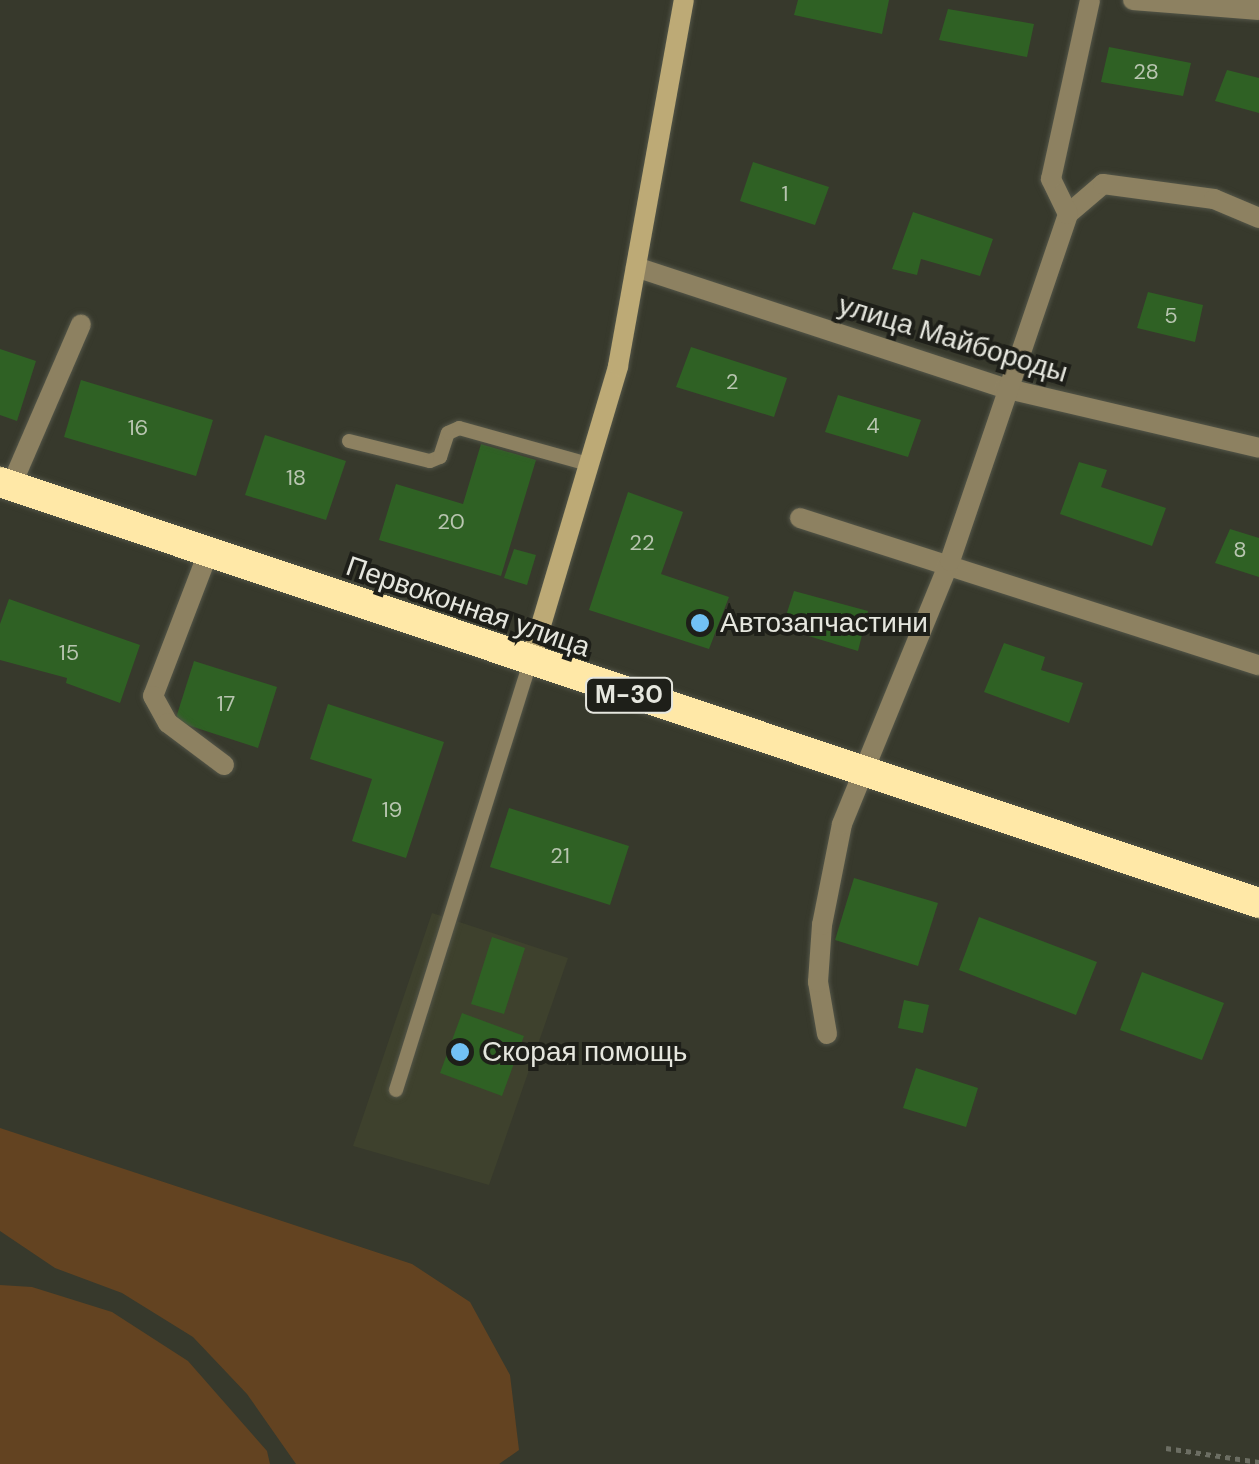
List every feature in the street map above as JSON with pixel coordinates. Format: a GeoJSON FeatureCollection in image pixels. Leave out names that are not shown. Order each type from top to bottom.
{"type":"FeatureCollection","features":[{"type":"Feature","properties":{"kind":"highway","name":"Первоконная улица"},"geometry":{"type":"LineString","coordinates":[[6,484],[1259,904]]}},
{"type":"Feature","properties":{"kind":"main road"},"geometry":{"type":"LineString","coordinates":[[530,662],[618,366],[684,0]]}},
{"type":"Feature","properties":{"kind":"street"},"geometry":{"type":"LineString","coordinates":[[1068,214],[1051,180],[1090,0]]}},
{"type":"Feature","properties":{"kind":"street"},"geometry":{"type":"LineString","coordinates":[[1133,0],[1259,10]]}},
{"type":"Feature","properties":{"kind":"street"},"geometry":{"type":"LineString","coordinates":[[827,1034],[818,982],[822,925],[842,824],[950,561],[1004,388],[1068,214],[1103,184],[1214,200],[1259,218]]}},
{"type":"Feature","properties":{"kind":"street","name":"улица Майбороды"},"geometry":{"type":"LineString","coordinates":[[636,267],[1004,388],[1259,448]]}},
{"type":"Feature","properties":{"kind":"street"},"geometry":{"type":"LineString","coordinates":[[6,484],[81,324]]}},
{"type":"Feature","properties":{"kind":"street"},"geometry":{"type":"LineString","coordinates":[[800,518],[950,561],[1259,665]]}},
{"type":"Feature","properties":{"kind":"street"},"geometry":{"type":"LineString","coordinates":[[208,553],[153,696],[168,723],[224,765]]}},
{"type":"Feature","properties":{"kind":"lane"},"geometry":{"type":"LineString","coordinates":[[349,441],[430,462],[440,456],[448,433],[459,428],[588,464]]}},
{"type":"Feature","properties":{"kind":"lane"},"geometry":{"type":"LineString","coordinates":[[396,1090],[530,662]]}},
{"type":"Feature","properties":{"kind":"path"},"geometry":{"type":"LineString","coordinates":[[1166,1448],[1259,1462]]}},
{"type":"Feature","properties":{"kind":"shaded area","name":"Скорая помощь"},"geometry":{"type":"Polygon","coordinates":[[[432,913],[568,958],[489,1185],[353,1146],[432,913]]]}},
{"type":"Feature","properties":{"kind":"shaded area"},"geometry":{"type":"Polygon","coordinates":[[[0,1128],[412,1264],[470,1302],[510,1375],[519,1450],[499,1464],[296,1464],[247,1394],[193,1337],[122,1293],[55,1268],[0,1231],[0,1128]]]}},
{"type":"Feature","properties":{"kind":"shaded area"},"geometry":{"type":"Polygon","coordinates":[[[0,1285],[32,1287],[112,1312],[188,1361],[267,1451],[270,1464],[0,1464],[0,1285]]]}},
{"type":"Feature","properties":{"kind":"building"},"geometry":{"type":"Polygon","coordinates":[[[798,0],[889,0],[882,34],[794,15],[798,0]]]}},
{"type":"Feature","properties":{"kind":"building"},"geometry":{"type":"Polygon","coordinates":[[[948,9],[1034,24],[1027,57],[939,40],[948,9]]]}},
{"type":"Feature","properties":{"kind":"building"},"geometry":{"type":"Polygon","coordinates":[[[1109,47],[1191,63],[1183,96],[1101,82],[1109,47]]]}},
{"type":"Feature","properties":{"kind":"building"},"geometry":{"type":"Polygon","coordinates":[[[1227,70],[1259,78],[1259,113],[1215,101],[1227,70]]]}},
{"type":"Feature","properties":{"kind":"building"},"geometry":{"type":"Polygon","coordinates":[[[753,162],[829,187],[815,225],[740,201],[753,162]]]}},
{"type":"Feature","properties":{"kind":"building"},"geometry":{"type":"Polygon","coordinates":[[[913,212],[993,239],[980,276],[921,259],[917,275],[892,269],[913,212]]]}},
{"type":"Feature","properties":{"kind":"building"},"geometry":{"type":"Polygon","coordinates":[[[1148,292],[1203,305],[1195,342],[1137,328],[1148,292]]]}},
{"type":"Feature","properties":{"kind":"building"},"geometry":{"type":"Polygon","coordinates":[[[691,347],[787,378],[774,417],[676,387],[691,347]]]}},
{"type":"Feature","properties":{"kind":"building"},"geometry":{"type":"Polygon","coordinates":[[[0,349],[36,361],[17,421],[0,415],[0,349]]]}},
{"type":"Feature","properties":{"kind":"building"},"geometry":{"type":"Polygon","coordinates":[[[81,380],[213,420],[196,476],[64,437],[81,380]]]}},
{"type":"Feature","properties":{"kind":"building"},"geometry":{"type":"Polygon","coordinates":[[[838,395],[921,420],[908,457],[825,432],[838,395]]]}},
{"type":"Feature","properties":{"kind":"building"},"geometry":{"type":"Polygon","coordinates":[[[265,435],[346,461],[326,520],[245,495],[265,435]]]}},
{"type":"Feature","properties":{"kind":"building"},"geometry":{"type":"Polygon","coordinates":[[[481,444],[536,460],[501,576],[379,540],[396,484],[463,504],[481,444]]]}},
{"type":"Feature","properties":{"kind":"building"},"geometry":{"type":"Polygon","coordinates":[[[1079,462],[1107,470],[1101,487],[1166,508],[1152,546],[1060,514],[1079,462]]]}},
{"type":"Feature","properties":{"kind":"building"},"geometry":{"type":"Polygon","coordinates":[[[628,492],[683,512],[661,574],[729,597],[709,649],[589,610],[628,492]]]}},
{"type":"Feature","properties":{"kind":"building"},"geometry":{"type":"Polygon","coordinates":[[[1230,529],[1259,538],[1259,577],[1215,563],[1230,529]]]}},
{"type":"Feature","properties":{"kind":"building"},"geometry":{"type":"Polygon","coordinates":[[[514,549],[536,555],[527,585],[504,578],[514,549]]]}},
{"type":"Feature","properties":{"kind":"building"},"geometry":{"type":"Polygon","coordinates":[[[794,591],[868,611],[858,651],[782,628],[794,591]]]}},
{"type":"Feature","properties":{"kind":"building"},"geometry":{"type":"Polygon","coordinates":[[[9,599],[140,645],[120,703],[66,683],[67,678],[0,660],[0,624],[9,599]]]}},
{"type":"Feature","properties":{"kind":"building"},"geometry":{"type":"Polygon","coordinates":[[[1004,643],[1045,657],[1041,670],[1083,683],[1069,723],[984,692],[1004,643]]]}},
{"type":"Feature","properties":{"kind":"building"},"geometry":{"type":"Polygon","coordinates":[[[194,661],[277,687],[258,748],[175,721],[194,661]]]}},
{"type":"Feature","properties":{"kind":"building"},"geometry":{"type":"Polygon","coordinates":[[[328,704],[444,742],[406,858],[352,841],[372,779],[310,759],[328,704]]]}},
{"type":"Feature","properties":{"kind":"building"},"geometry":{"type":"Polygon","coordinates":[[[509,808],[629,846],[610,905],[490,867],[509,808]]]}},
{"type":"Feature","properties":{"kind":"building"},"geometry":{"type":"Polygon","coordinates":[[[854,878],[938,903],[918,966],[835,940],[854,878]]]}},
{"type":"Feature","properties":{"kind":"building"},"geometry":{"type":"Polygon","coordinates":[[[979,917],[1097,962],[1076,1015],[959,970],[979,917]]]}},
{"type":"Feature","properties":{"kind":"building"},"geometry":{"type":"Polygon","coordinates":[[[492,937],[525,948],[504,1014],[471,1004],[492,937]]]}},
{"type":"Feature","properties":{"kind":"building"},"geometry":{"type":"Polygon","coordinates":[[[1142,972],[1224,1003],[1202,1060],[1120,1030],[1142,972]]]}},
{"type":"Feature","properties":{"kind":"building"},"geometry":{"type":"Polygon","coordinates":[[[904,1000],[929,1005],[923,1033],[898,1028],[904,1000]]]}},
{"type":"Feature","properties":{"kind":"building"},"geometry":{"type":"Polygon","coordinates":[[[462,1013],[524,1036],[502,1096],[440,1073],[462,1013]]]}},
{"type":"Feature","properties":{"kind":"building"},"geometry":{"type":"Polygon","coordinates":[[[916,1068],[978,1088],[966,1127],[903,1108],[916,1068]]]}},
{"type":"Feature","properties":{"kind":"place","name":"Автозапчастини"},"geometry":{"type":"Point","coordinates":[700,623]}},
{"type":"Feature","properties":{"kind":"place","name":"Скорая помощь"},"geometry":{"type":"Point","coordinates":[460,1052]}}]}
